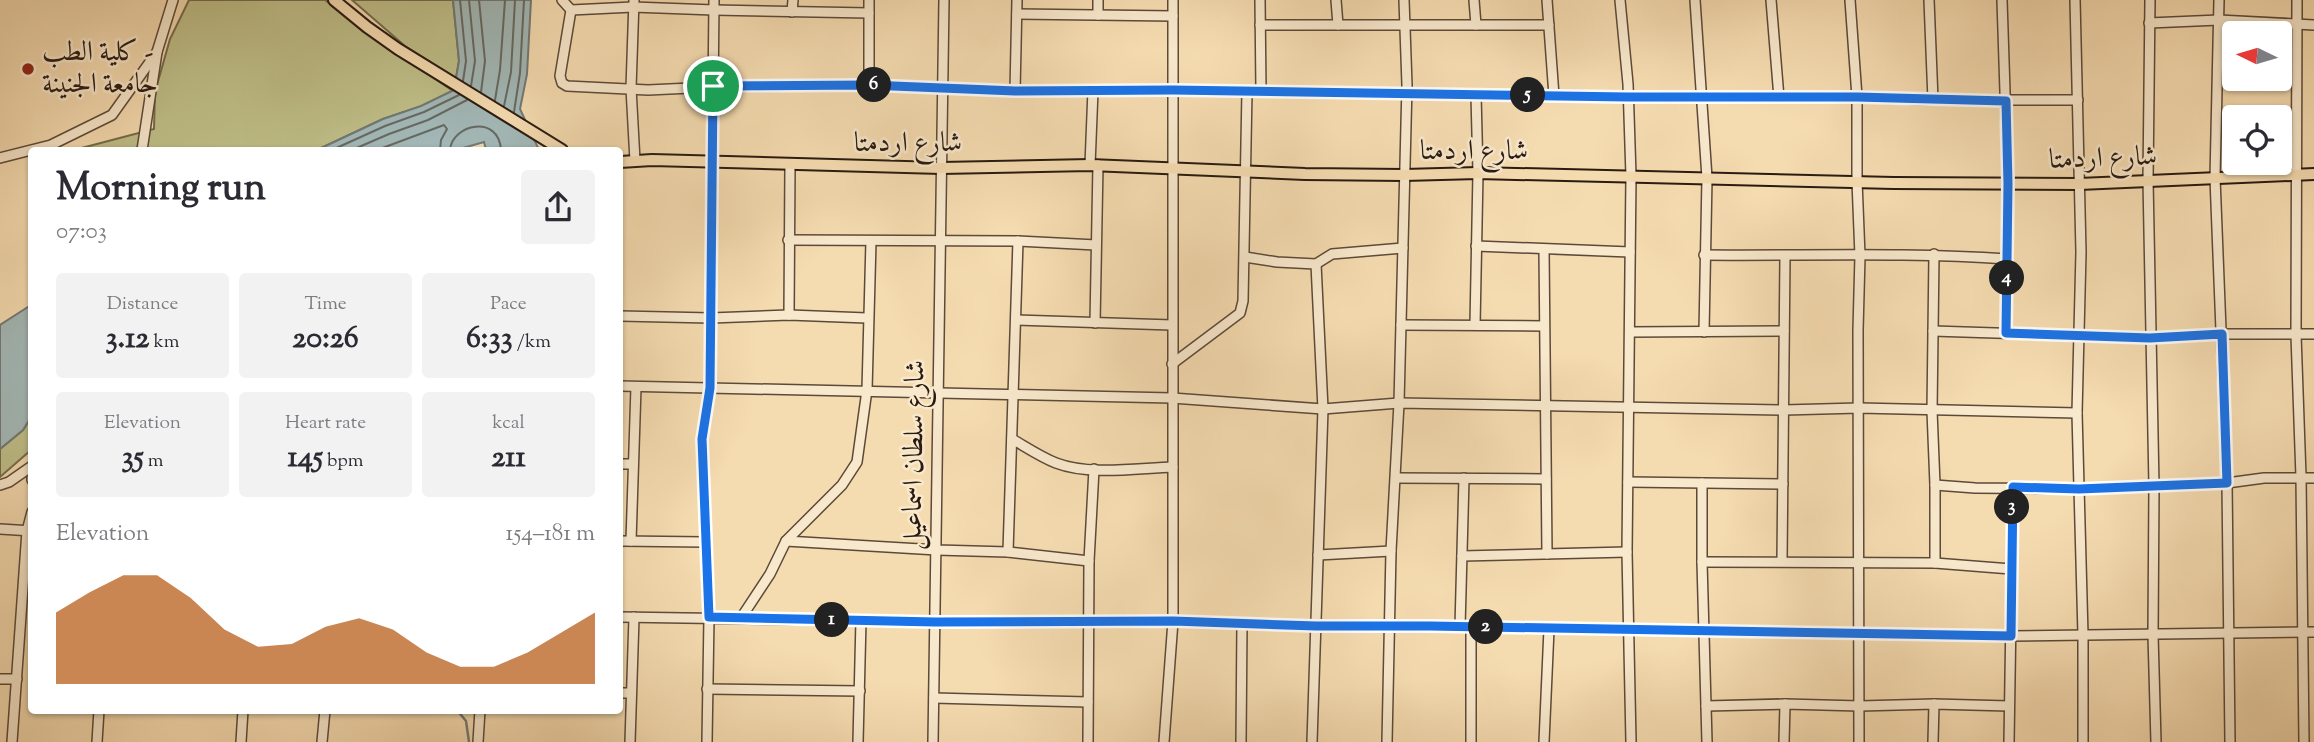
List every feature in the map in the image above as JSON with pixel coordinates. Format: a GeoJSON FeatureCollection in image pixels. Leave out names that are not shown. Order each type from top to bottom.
{"type":"FeatureCollection","features":[{"type":"Feature","properties":{"kind":"main road"},"geometry":{"type":"LineString","coordinates":[[334,0],[367,27],[556,147]]}},
{"type":"Feature","properties":{"kind":"main road","name":"شارع اردمتا"},"geometry":{"type":"LineString","coordinates":[[623,162],[940,168],[1094,165],[1404,176],[1478,173],[2008,184],[2079,184],[2314,174]]}},
{"type":"Feature","properties":{"kind":"street"},"geometry":{"type":"LineString","coordinates":[[142,147],[156,52],[173,0]]}},
{"type":"Feature","properties":{"kind":"street"},"geometry":{"type":"LineString","coordinates":[[562,0],[571,10]]}},
{"type":"Feature","properties":{"kind":"street"},"geometry":{"type":"LineString","coordinates":[[792,12],[793,0]]}},
{"type":"Feature","properties":{"kind":"street"},"geometry":{"type":"LineString","coordinates":[[869,0],[869,85]]}},
{"type":"Feature","properties":{"kind":"street","name":"شارع سلطان اسماعيل"},"geometry":{"type":"LineString","coordinates":[[933,742],[944,0]]}},
{"type":"Feature","properties":{"kind":"street"},"geometry":{"type":"LineString","coordinates":[[1015,91],[1017,0]]}},
{"type":"Feature","properties":{"kind":"street"},"geometry":{"type":"LineString","coordinates":[[1098,0],[1098,15]]}},
{"type":"Feature","properties":{"kind":"street"},"geometry":{"type":"LineString","coordinates":[[1164,742],[1173,621],[1173,0]]}},
{"type":"Feature","properties":{"kind":"street"},"geometry":{"type":"LineString","coordinates":[[1260,0],[1261,91]]}},
{"type":"Feature","properties":{"kind":"street"},"geometry":{"type":"LineString","coordinates":[[1336,0],[1338,24]]}},
{"type":"Feature","properties":{"kind":"street"},"geometry":{"type":"LineString","coordinates":[[1387,742],[1391,551],[1399,403],[1403,248],[1406,94],[1404,0]]}},
{"type":"Feature","properties":{"kind":"street"},"geometry":{"type":"LineString","coordinates":[[1474,0],[1476,24]]}},
{"type":"Feature","properties":{"kind":"street"},"geometry":{"type":"LineString","coordinates":[[1547,0],[1554,96]]}},
{"type":"Feature","properties":{"kind":"street"},"geometry":{"type":"LineString","coordinates":[[1620,0],[1631,176],[1627,552],[1631,742]]}},
{"type":"Feature","properties":{"kind":"street"},"geometry":{"type":"LineString","coordinates":[[1695,0],[1707,178],[1704,332]]}},
{"type":"Feature","properties":{"kind":"street"},"geometry":{"type":"LineString","coordinates":[[1771,0],[1779,98]]}},
{"type":"Feature","properties":{"kind":"street"},"geometry":{"type":"LineString","coordinates":[[1850,0],[1857,97],[1860,256],[1859,742]]}},
{"type":"Feature","properties":{"kind":"street"},"geometry":{"type":"LineString","coordinates":[[1929,0],[1933,100]]}},
{"type":"Feature","properties":{"kind":"street"},"geometry":{"type":"LineString","coordinates":[[2002,0],[2008,184],[2006,333]]}},
{"type":"Feature","properties":{"kind":"street"},"geometry":{"type":"LineString","coordinates":[[2075,0],[2080,336],[2077,413],[2083,742]]}},
{"type":"Feature","properties":{"kind":"street"},"geometry":{"type":"LineString","coordinates":[[2150,0],[2148,180],[2156,742]]}},
{"type":"Feature","properties":{"kind":"street"},"geometry":{"type":"LineString","coordinates":[[2219,0],[2215,178],[2227,483],[2230,742]]}},
{"type":"Feature","properties":{"kind":"street"},"geometry":{"type":"LineString","coordinates":[[2297,0],[2296,335],[2301,477],[2304,742]]}},
{"type":"Feature","properties":{"kind":"street"},"geometry":{"type":"LineString","coordinates":[[571,10],[634,3],[714,5],[792,12],[869,13]]}},
{"type":"Feature","properties":{"kind":"street"},"geometry":{"type":"LineString","coordinates":[[634,3],[631,88],[635,161]]}},
{"type":"Feature","properties":{"kind":"street"},"geometry":{"type":"LineString","coordinates":[[707,742],[709,617],[702,439],[710,388],[714,5]]}},
{"type":"Feature","properties":{"kind":"street"},"geometry":{"type":"LineString","coordinates":[[571,10],[560,76],[562,83],[567,86],[653,90],[713,86],[869,85],[1015,91],[1173,90],[2078,100]]}},
{"type":"Feature","properties":{"kind":"street"},"geometry":{"type":"LineString","coordinates":[[1017,14],[1173,16]]}},
{"type":"Feature","properties":{"kind":"street"},"geometry":{"type":"LineString","coordinates":[[2149,23],[2219,20],[2314,25]]}},
{"type":"Feature","properties":{"kind":"street"},"geometry":{"type":"LineString","coordinates":[[1260,25],[1549,25]]}},
{"type":"Feature","properties":{"kind":"street"},"geometry":{"type":"LineString","coordinates":[[43,147],[112,115],[156,52]]}},
{"type":"Feature","properties":{"kind":"street"},"geometry":{"type":"LineString","coordinates":[[1093,90],[1095,323]]}},
{"type":"Feature","properties":{"kind":"street"},"geometry":{"type":"LineString","coordinates":[[1172,364],[1240,313],[1245,257],[1247,91]]}},
{"type":"Feature","properties":{"kind":"street"},"geometry":{"type":"LineString","coordinates":[[1475,325],[1478,173],[1476,95]]}},
{"type":"Feature","properties":{"kind":"street"},"geometry":{"type":"LineString","coordinates":[[0,158],[28,151]]}},
{"type":"Feature","properties":{"kind":"street"},"geometry":{"type":"LineString","coordinates":[[789,315],[790,165]]}},
{"type":"Feature","properties":{"kind":"street"},"geometry":{"type":"LineString","coordinates":[[788,240],[1018,241],[1096,245]]}},
{"type":"Feature","properties":{"kind":"street"},"geometry":{"type":"LineString","coordinates":[[741,618],[770,574],[786,541],[842,485],[856,462],[867,390],[871,241]]}},
{"type":"Feature","properties":{"kind":"street"},"geometry":{"type":"LineString","coordinates":[[1008,552],[1018,241]]}},
{"type":"Feature","properties":{"kind":"street"},"geometry":{"type":"LineString","coordinates":[[1476,246],[1630,253]]}},
{"type":"Feature","properties":{"kind":"street"},"geometry":{"type":"LineString","coordinates":[[1245,257],[1316,264],[1332,254],[1403,248]]}},
{"type":"Feature","properties":{"kind":"street"},"geometry":{"type":"LineString","coordinates":[[1544,250],[1547,554]]}},
{"type":"Feature","properties":{"kind":"street"},"geometry":{"type":"LineString","coordinates":[[1704,255],[1934,254],[2007,259]]}},
{"type":"Feature","properties":{"kind":"street"},"geometry":{"type":"LineString","coordinates":[[1934,254],[1932,411],[1935,563]]}},
{"type":"Feature","properties":{"kind":"street"},"geometry":{"type":"LineString","coordinates":[[1783,561],[1785,256]]}},
{"type":"Feature","properties":{"kind":"street"},"geometry":{"type":"LineString","coordinates":[[1312,742],[1323,409],[1316,264]]}},
{"type":"Feature","properties":{"kind":"street"},"geometry":{"type":"LineString","coordinates":[[623,316],[711,318],[789,315],[867,318]]}},
{"type":"Feature","properties":{"kind":"street"},"geometry":{"type":"LineString","coordinates":[[1016,320],[1172,325]]}},
{"type":"Feature","properties":{"kind":"street"},"geometry":{"type":"LineString","coordinates":[[1401,325],[1544,326]]}},
{"type":"Feature","properties":{"kind":"street"},"geometry":{"type":"LineString","coordinates":[[1630,332],[1784,331]]}},
{"type":"Feature","properties":{"kind":"street"},"geometry":{"type":"LineString","coordinates":[[1933,331],[2150,338],[2222,334],[2314,334]]}},
{"type":"Feature","properties":{"kind":"street"},"geometry":{"type":"LineString","coordinates":[[623,386],[1172,398],[1323,409],[1399,403],[2077,413]]}},
{"type":"Feature","properties":{"kind":"street"},"geometry":{"type":"LineString","coordinates":[[631,541],[636,387]]}},
{"type":"Feature","properties":{"kind":"street"},"geometry":{"type":"LineString","coordinates":[[1012,439],[1055,463],[1071,467],[1094,470],[1173,467]]}},
{"type":"Feature","properties":{"kind":"street"},"geometry":{"type":"LineString","coordinates":[[623,464],[633,464]]}},
{"type":"Feature","properties":{"kind":"street"},"geometry":{"type":"LineString","coordinates":[[0,485],[28,469]]}},
{"type":"Feature","properties":{"kind":"street"},"geometry":{"type":"LineString","coordinates":[[1088,742],[1089,561],[1094,470]]}},
{"type":"Feature","properties":{"kind":"street"},"geometry":{"type":"LineString","coordinates":[[1396,478],[1546,479]]}},
{"type":"Feature","properties":{"kind":"street"},"geometry":{"type":"LineString","coordinates":[[1464,478],[1462,556],[1471,742]]}},
{"type":"Feature","properties":{"kind":"street"},"geometry":{"type":"LineString","coordinates":[[1935,485],[2079,489],[2227,483],[2263,478],[2314,478]]}},
{"type":"Feature","properties":{"kind":"street"},"geometry":{"type":"LineString","coordinates":[[1628,482],[1783,484]]}},
{"type":"Feature","properties":{"kind":"street"},"geometry":{"type":"LineString","coordinates":[[1702,483],[1707,742]]}},
{"type":"Feature","properties":{"kind":"street"},"geometry":{"type":"LineString","coordinates":[[2009,742],[2013,487]]}},
{"type":"Feature","properties":{"kind":"street"},"geometry":{"type":"LineString","coordinates":[[0,529],[28,531]]}},
{"type":"Feature","properties":{"kind":"street"},"geometry":{"type":"LineString","coordinates":[[623,541],[705,542]]}},
{"type":"Feature","properties":{"kind":"street"},"geometry":{"type":"LineString","coordinates":[[786,541],[1008,552],[1089,561]]}},
{"type":"Feature","properties":{"kind":"street"},"geometry":{"type":"LineString","coordinates":[[12,742],[28,543]]}},
{"type":"Feature","properties":{"kind":"street"},"geometry":{"type":"LineString","coordinates":[[1318,555],[1391,551]]}},
{"type":"Feature","properties":{"kind":"street"},"geometry":{"type":"LineString","coordinates":[[1462,556],[1627,552]]}},
{"type":"Feature","properties":{"kind":"street"},"geometry":{"type":"LineString","coordinates":[[1702,562],[1935,563],[2011,569]]}},
{"type":"Feature","properties":{"kind":"street"},"geometry":{"type":"LineString","coordinates":[[623,617],[935,622],[1173,621],[1860,635],[2314,632]]}},
{"type":"Feature","properties":{"kind":"street"},"geometry":{"type":"LineString","coordinates":[[630,742],[634,617]]}},
{"type":"Feature","properties":{"kind":"street"},"geometry":{"type":"LineString","coordinates":[[858,742],[861,620]]}},
{"type":"Feature","properties":{"kind":"street"},"geometry":{"type":"LineString","coordinates":[[1241,742],[1242,623]]}},
{"type":"Feature","properties":{"kind":"street"},"geometry":{"type":"LineString","coordinates":[[1544,742],[1549,629]]}},
{"type":"Feature","properties":{"kind":"street"},"geometry":{"type":"LineString","coordinates":[[0,679],[17,679]]}},
{"type":"Feature","properties":{"kind":"street"},"geometry":{"type":"LineString","coordinates":[[707,689],[860,691]]}},
{"type":"Feature","properties":{"kind":"street"},"geometry":{"type":"LineString","coordinates":[[623,693],[631,693]]}},
{"type":"Feature","properties":{"kind":"street"},"geometry":{"type":"LineString","coordinates":[[934,698],[1088,702]]}},
{"type":"Feature","properties":{"kind":"street"},"geometry":{"type":"LineString","coordinates":[[1784,742],[1785,704]]}},
{"type":"Feature","properties":{"kind":"street"},"geometry":{"type":"LineString","coordinates":[[1933,742],[1934,704]]}},
{"type":"Feature","properties":{"kind":"street"},"geometry":{"type":"LineString","coordinates":[[1706,706],[2009,706]]}},
{"type":"Feature","properties":{"kind":"street"},"geometry":{"type":"LineString","coordinates":[[97,742],[99,714]]}},
{"type":"Feature","properties":{"kind":"street"},"geometry":{"type":"LineString","coordinates":[[242,742],[243,714]]}},
{"type":"Feature","properties":{"kind":"street"},"geometry":{"type":"LineString","coordinates":[[322,742],[325,714]]}},
{"type":"Feature","properties":{"kind":"street"},"geometry":{"type":"LineString","coordinates":[[478,742],[480,714]]}},
{"type":"Feature","properties":{"kind":"green space"},"geometry":{"type":"Polygon","coordinates":[[[189,0],[325,0],[379,41],[453,91],[323,147],[85,147],[154,129],[155,92],[170,39],[189,0]]]}},
{"type":"Feature","properties":{"kind":"green space"},"geometry":{"type":"Polygon","coordinates":[[[352,0],[453,0],[459,61],[456,78],[405,46],[352,0]]]}},
{"type":"Feature","properties":{"kind":"green space"},"geometry":{"type":"Polygon","coordinates":[[[28,422],[28,453],[0,477],[0,449],[23,430],[28,422]]]}},
{"type":"Feature","properties":{"kind":"water"},"geometry":{"type":"Polygon","coordinates":[[[453,0],[531,0],[527,74],[520,109],[538,147],[485,147],[484,142],[466,147],[323,147],[454,90],[459,61],[453,0]]]}},
{"type":"Feature","properties":{"kind":"water"},"geometry":{"type":"Polygon","coordinates":[[[28,307],[28,422],[23,430],[0,449],[0,325],[28,307]]]}},
{"type":"Feature","properties":{"kind":"waterway"},"geometry":{"type":"LineString","coordinates":[[460,714],[466,721],[469,742]]}},
{"type":"Feature","properties":{"kind":"place","name":"كلية الطب - جامعة الجنينة"},"geometry":{"type":"Point","coordinates":[28,69]}},
{"type":"Feature","properties":{"kind":"route"},"geometry":{"type":"LineString","coordinates":[[869,85],[1015,91],[1173,90],[2006,101],[2006,333],[2150,338],[2222,334],[2227,483],[2079,489],[2013,487],[2011,636],[1316,626],[1173,621],[935,622],[709,617],[702,439],[710,388],[713,86],[869,85]]}}]}
